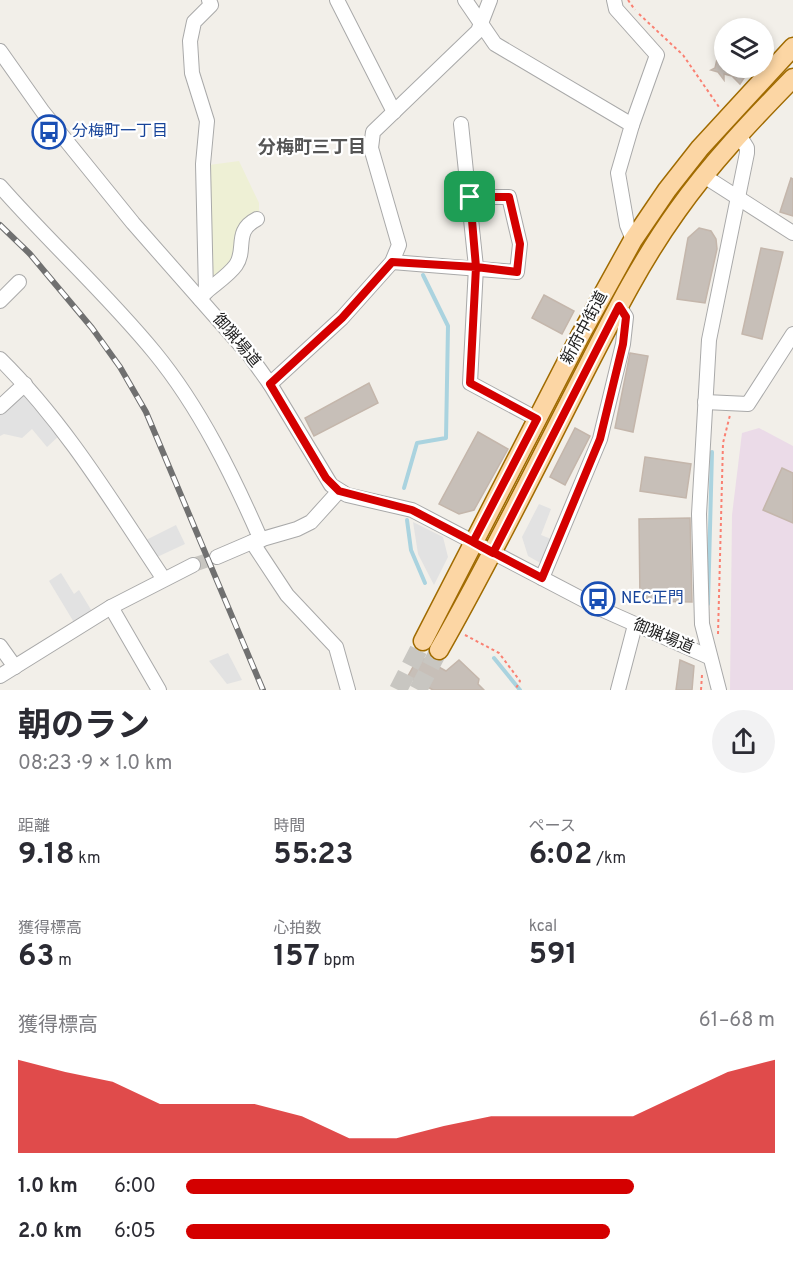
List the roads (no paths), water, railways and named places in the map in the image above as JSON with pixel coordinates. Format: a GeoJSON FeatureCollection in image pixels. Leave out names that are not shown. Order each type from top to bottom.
{"type":"FeatureCollection","features":[{"type":"Feature","properties":{"kind":"main road","name":"新府中街道"},"geometry":{"type":"LineString","coordinates":[[793,47],[726,118],[683,168],[633,240],[473,542],[431,645],[493,553],[619,306],[668,225],[704,176],[793,78]]}},
{"type":"Feature","properties":{"kind":"street"},"geometry":{"type":"LineString","coordinates":[[203,296],[203,164],[207,121],[192,73],[190,41],[194,22],[211,5],[209,0]]}},
{"type":"Feature","properties":{"kind":"street"},"geometry":{"type":"LineString","coordinates":[[337,0],[394,112]]}},
{"type":"Feature","properties":{"kind":"street"},"geometry":{"type":"LineString","coordinates":[[465,0],[495,44],[632,125]]}},
{"type":"Feature","properties":{"kind":"street"},"geometry":{"type":"LineString","coordinates":[[270,384],[342,318],[392,262],[399,245],[371,148],[373,132],[478,31],[482,26],[490,0]]}},
{"type":"Feature","properties":{"kind":"street"},"geometry":{"type":"LineString","coordinates":[[614,0],[616,9],[657,55],[618,173],[627,225],[633,240]]}},
{"type":"Feature","properties":{"kind":"street","name":"御猟場道"},"geometry":{"type":"LineString","coordinates":[[0,51],[50,121],[133,223],[203,296],[250,356],[270,384],[326,478],[339,491],[412,510],[635,625],[709,657]]}},
{"type":"Feature","properties":{"kind":"street"},"geometry":{"type":"LineString","coordinates":[[461,124],[476,267],[470,383],[537,419]]}},
{"type":"Feature","properties":{"kind":"street"},"geometry":{"type":"LineString","coordinates":[[719,690],[716,672],[703,636],[699,514],[710,340],[747,153],[747,148],[739,135]]}},
{"type":"Feature","properties":{"kind":"street"},"geometry":{"type":"LineString","coordinates":[[704,176],[793,232]]}},
{"type":"Feature","properties":{"kind":"street"},"geometry":{"type":"LineString","coordinates":[[0,186],[34,225],[118,310],[157,355],[202,422],[256,541],[287,595],[336,647],[348,690]]}},
{"type":"Feature","properties":{"kind":"street"},"geometry":{"type":"LineString","coordinates":[[392,262],[517,272],[520,244],[509,197],[470,197]]}},
{"type":"Feature","properties":{"kind":"street"},"geometry":{"type":"LineString","coordinates":[[203,296],[237,264],[242,233],[250,223],[257,219]]}},
{"type":"Feature","properties":{"kind":"street"},"geometry":{"type":"LineString","coordinates":[[0,301],[19,282]]}},
{"type":"Feature","properties":{"kind":"street"},"geometry":{"type":"LineString","coordinates":[[542,578],[600,439],[623,344],[626,317],[619,306]]}},
{"type":"Feature","properties":{"kind":"street"},"geometry":{"type":"LineString","coordinates":[[705,402],[748,404],[793,334]]}},
{"type":"Feature","properties":{"kind":"street"},"geometry":{"type":"LineString","coordinates":[[0,359],[25,384],[61,429],[163,578]]}},
{"type":"Feature","properties":{"kind":"street"},"geometry":{"type":"LineString","coordinates":[[0,407],[25,384]]}},
{"type":"Feature","properties":{"kind":"street"},"geometry":{"type":"LineString","coordinates":[[217,556],[297,529],[311,522],[339,491]]}},
{"type":"Feature","properties":{"kind":"street"},"geometry":{"type":"LineString","coordinates":[[0,676],[111,607],[163,578],[193,565]]}},
{"type":"Feature","properties":{"kind":"street"},"geometry":{"type":"LineString","coordinates":[[111,607],[159,690]]}},
{"type":"Feature","properties":{"kind":"street"},"geometry":{"type":"LineString","coordinates":[[618,690],[635,625]]}},
{"type":"Feature","properties":{"kind":"street"},"geometry":{"type":"LineString","coordinates":[[0,646],[15,667]]}},
{"type":"Feature","properties":{"kind":"waterway"},"geometry":{"type":"LineString","coordinates":[[404,488],[417,443],[446,438],[448,326],[423,275]]}},
{"type":"Feature","properties":{"kind":"waterway"},"geometry":{"type":"LineString","coordinates":[[708,604],[712,452]]}},
{"type":"Feature","properties":{"kind":"waterway"},"geometry":{"type":"LineString","coordinates":[[407,520],[411,550],[425,583]]}},
{"type":"Feature","properties":{"kind":"waterway"},"geometry":{"type":"LineString","coordinates":[[494,658],[520,690]]}},
{"type":"Feature","properties":{"kind":"tunnel"},"geometry":{"type":"LineString","coordinates":[[193,565],[217,557]]}},
{"type":"Feature","properties":{"kind":"tunnel"},"geometry":{"type":"LineString","coordinates":[[398,690],[423,641]]}},
{"type":"Feature","properties":{"kind":"tunnel"},"geometry":{"type":"LineString","coordinates":[[418,690],[439,650]]}},
{"type":"Feature","properties":{"kind":"railway"},"geometry":{"type":"LineString","coordinates":[[0,225],[30,254],[92,328],[120,367],[146,412],[263,690]]}},
{"type":"Feature","properties":{"kind":"place","name":"分梅町一丁目"},"geometry":{"type":"Point","coordinates":[49,132]}},
{"type":"Feature","properties":{"kind":"place","name":"NEC正門"},"geometry":{"type":"Point","coordinates":[598,599]}},
{"type":"Feature","properties":{"kind":"district","name":"分梅町三丁目"},"geometry":{"type":"Point","coordinates":[312,148]}}]}
